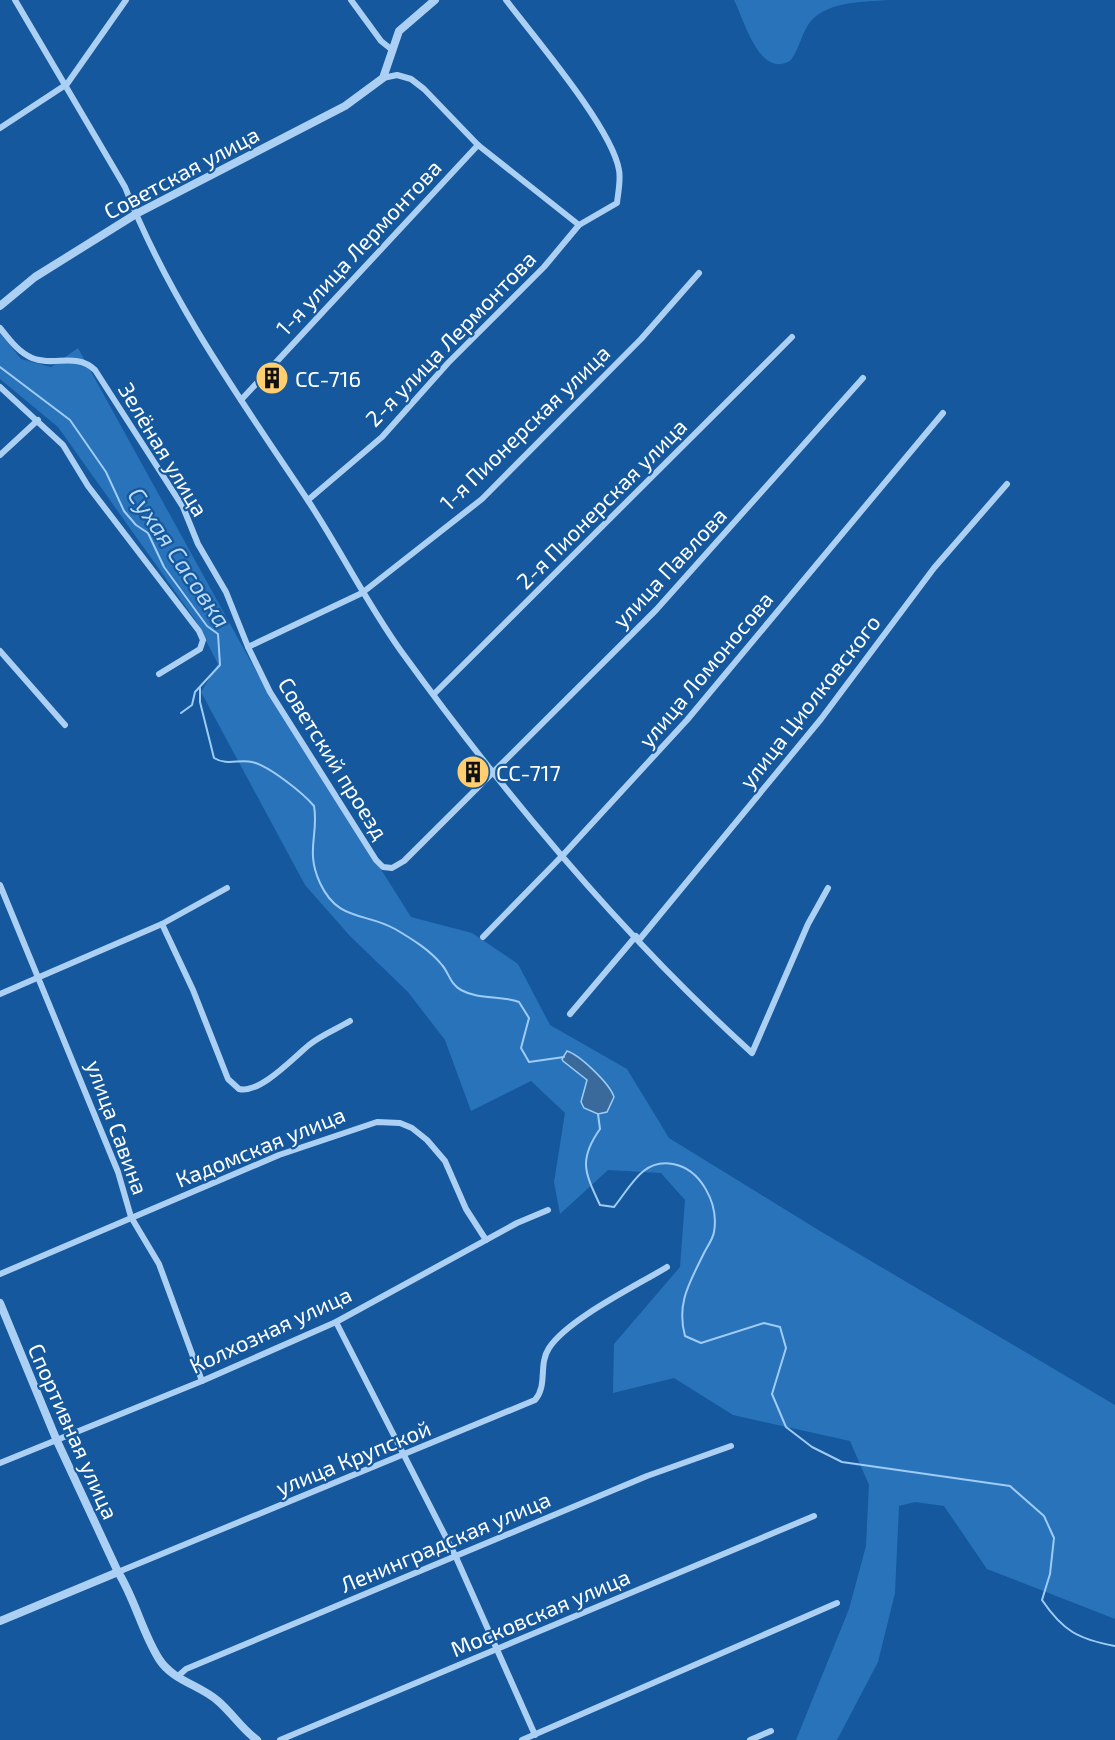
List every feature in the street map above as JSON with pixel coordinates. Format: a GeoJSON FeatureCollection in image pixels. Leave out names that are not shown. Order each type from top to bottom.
{"type":"FeatureCollection","features":[{"type":"Feature","properties":{"kind":"street"},"geometry":{"type":"LineString","coordinates":[[15,0],[67,84],[125,188],[186,312],[308,500],[362,593],[494,774],[608,908],[752,1053],[808,924],[828,888]]}},
{"type":"Feature","properties":{"kind":"street"},"geometry":{"type":"LineString","coordinates":[[0,128],[67,84],[126,0]]}},
{"type":"Feature","properties":{"kind":"street"},"geometry":{"type":"LineString","coordinates":[[351,0],[381,41],[391,49]]}},
{"type":"Feature","properties":{"kind":"street"},"geometry":{"type":"LineString","coordinates":[[435,0],[404,26],[391,49],[383,78],[397,75],[411,79],[424,89],[478,145],[579,225]]}},
{"type":"Feature","properties":{"kind":"street","name":"2-я улица Лермонтова"},"geometry":{"type":"LineString","coordinates":[[308,500],[381,437],[448,363],[544,267],[579,225],[617,203],[620,170],[611,147],[594,117],[506,0]]}},
{"type":"Feature","properties":{"kind":"street","name":"Советская улица"},"geometry":{"type":"LineString","coordinates":[[0,306],[35,277],[136,214],[345,106],[383,78]]}},
{"type":"Feature","properties":{"kind":"street","name":"1-я улица Лермонтова"},"geometry":{"type":"LineString","coordinates":[[241,400],[478,145]]}},
{"type":"Feature","properties":{"kind":"street","name":"1-я Пионерская улица"},"geometry":{"type":"LineString","coordinates":[[362,593],[490,490],[634,347],[699,273]]}},
{"type":"Feature","properties":{"kind":"street","name":"Зелёная улица"},"geometry":{"type":"LineString","coordinates":[[0,328],[29,357],[43,360],[82,360],[95,370],[183,507],[207,563],[234,610],[248,647]]}},
{"type":"Feature","properties":{"kind":"street","name":"2-я Пионерская улица"},"geometry":{"type":"LineString","coordinates":[[434,694],[792,337]]}},
{"type":"Feature","properties":{"kind":"street","name":"улица Павлова"},"geometry":{"type":"LineString","coordinates":[[494,774],[657,610],[863,378]]}},
{"type":"Feature","properties":{"kind":"street"},"geometry":{"type":"LineString","coordinates":[[0,387],[63,445],[88,486],[203,640],[200,649],[159,674]]}},
{"type":"Feature","properties":{"kind":"street","name":"улица Ломоносова"},"geometry":{"type":"LineString","coordinates":[[483,937],[563,855],[687,720],[943,413]]}},
{"type":"Feature","properties":{"kind":"street"},"geometry":{"type":"LineString","coordinates":[[0,455],[38,420]]}},
{"type":"Feature","properties":{"kind":"street","name":"улица Циолковского"},"geometry":{"type":"LineString","coordinates":[[570,1014],[638,938],[821,720],[934,568],[1007,484]]}},
{"type":"Feature","properties":{"kind":"street"},"geometry":{"type":"LineString","coordinates":[[248,647],[362,593]]}},
{"type":"Feature","properties":{"kind":"street","name":"Советский проезд"},"geometry":{"type":"LineString","coordinates":[[248,647],[285,716],[383,867],[392,868],[404,861],[494,774]]}},
{"type":"Feature","properties":{"kind":"street"},"geometry":{"type":"LineString","coordinates":[[0,651],[65,725]]}},
{"type":"Feature","properties":{"kind":"street","name":"улица Савина"},"geometry":{"type":"LineString","coordinates":[[0,885],[118,1172],[131,1217],[159,1264],[201,1381]]}},
{"type":"Feature","properties":{"kind":"street"},"geometry":{"type":"LineString","coordinates":[[0,993],[38,979],[162,924],[227,888]]}},
{"type":"Feature","properties":{"kind":"street"},"geometry":{"type":"LineString","coordinates":[[162,924],[193,990],[228,1079],[239,1089],[254,1088],[284,1067],[310,1044],[350,1021]]}},
{"type":"Feature","properties":{"kind":"street","name":"Кадомская улица"},"geometry":{"type":"LineString","coordinates":[[0,1274],[279,1155],[368,1123],[386,1122],[412,1128],[434,1148],[445,1161],[466,1209],[486,1240]]}},
{"type":"Feature","properties":{"kind":"street","name":"Колхозная улица"},"geometry":{"type":"LineString","coordinates":[[0,1463],[201,1381],[336,1322],[486,1240],[548,1210]]}},
{"type":"Feature","properties":{"kind":"street","name":"улица Крупской"},"geometry":{"type":"LineString","coordinates":[[0,1621],[535,1400],[542,1389],[543,1360],[554,1343],[582,1320],[667,1267]]}},
{"type":"Feature","properties":{"kind":"street","name":"Спортивная улица"},"geometry":{"type":"LineString","coordinates":[[0,1303],[57,1441],[118,1572],[129,1589],[159,1660],[177,1677],[218,1701],[243,1729],[257,1740]]}},
{"type":"Feature","properties":{"kind":"street"},"geometry":{"type":"LineString","coordinates":[[336,1322],[455,1555],[535,1735]]}},
{"type":"Feature","properties":{"kind":"street","name":"Ленинградская улица"},"geometry":{"type":"LineString","coordinates":[[177,1677],[186,1670],[455,1555],[647,1476],[731,1446]]}},
{"type":"Feature","properties":{"kind":"street","name":"Московская улица"},"geometry":{"type":"LineString","coordinates":[[280,1740],[814,1516]]}},
{"type":"Feature","properties":{"kind":"street"},"geometry":{"type":"LineString","coordinates":[[522,1740],[837,1603]]}},
{"type":"Feature","properties":{"kind":"street"},"geometry":{"type":"LineString","coordinates":[[750,1740],[771,1731]]}},
{"type":"Feature","properties":{"kind":"shaded area"},"geometry":{"type":"Polygon","coordinates":[[[734,0],[888,0],[855,2],[824,11],[808,25],[791,60],[780,64],[770,62],[762,55],[748,33],[734,0]]]}},
{"type":"Feature","properties":{"kind":"shaded area"},"geometry":{"type":"Polygon","coordinates":[[[0,333],[21,359],[51,367],[78,348],[256,671],[411,917],[472,933],[518,964],[550,1025],[627,1069],[669,1138],[820,1231],[1115,1405],[1115,1619],[987,1569],[944,1506],[915,1502],[899,1506],[895,1593],[878,1662],[837,1740],[796,1740],[849,1609],[866,1546],[869,1485],[850,1441],[733,1415],[674,1378],[613,1393],[614,1344],[680,1267],[685,1200],[661,1173],[608,1170],[560,1214],[554,1182],[565,1113],[531,1081],[471,1111],[445,1040],[408,992],[350,936],[305,885],[201,692],[218,664],[196,621],[58,427],[0,379],[0,333]]]}},
{"type":"Feature","properties":{"kind":"shaded area"},"geometry":{"type":"Polygon","coordinates":[[[567,1051],[587,1064],[611,1091],[614,1097],[607,1112],[598,1114],[584,1108],[581,1102],[587,1080],[563,1061],[567,1051]]]}},
{"type":"Feature","properties":{"kind":"waterway","name":"Сухая Сасовка"},"geometry":{"type":"LineString","coordinates":[[0,367],[70,420],[106,472],[124,511],[136,525],[148,533],[164,567],[207,626],[218,634],[220,665],[195,692],[192,705],[181,713]]}},
{"type":"Feature","properties":{"kind":"waterway","name":"Сухая Сасовка"},"geometry":{"type":"LineString","coordinates":[[200,688],[200,702],[214,758],[224,762],[247,761],[259,764],[285,780],[314,806],[313,861],[320,883],[335,904],[353,914],[395,929],[414,941],[437,960],[454,985],[461,990],[475,995],[519,1002],[529,1018],[521,1048],[529,1062],[564,1057]]}},
{"type":"Feature","properties":{"kind":"waterway","name":"Сухая Сасовка"},"geometry":{"type":"LineString","coordinates":[[598,1114],[600,1129],[589,1149],[586,1167],[600,1205],[614,1207],[639,1175],[646,1169],[663,1163],[683,1167],[692,1173],[700,1180],[711,1199],[714,1210],[714,1232],[683,1303],[685,1336],[701,1343],[764,1323],[780,1327],[786,1348],[772,1394],[786,1427],[812,1447],[842,1462],[1010,1486],[1044,1516],[1054,1538],[1050,1574],[1042,1600],[1057,1619],[1072,1632],[1081,1637],[1115,1646]]}},
{"type":"Feature","properties":{"kind":"place","name":"СС-716"},"geometry":{"type":"Point","coordinates":[272,378]}},
{"type":"Feature","properties":{"kind":"place","name":"СС-717"},"geometry":{"type":"Point","coordinates":[473,772]}}]}
